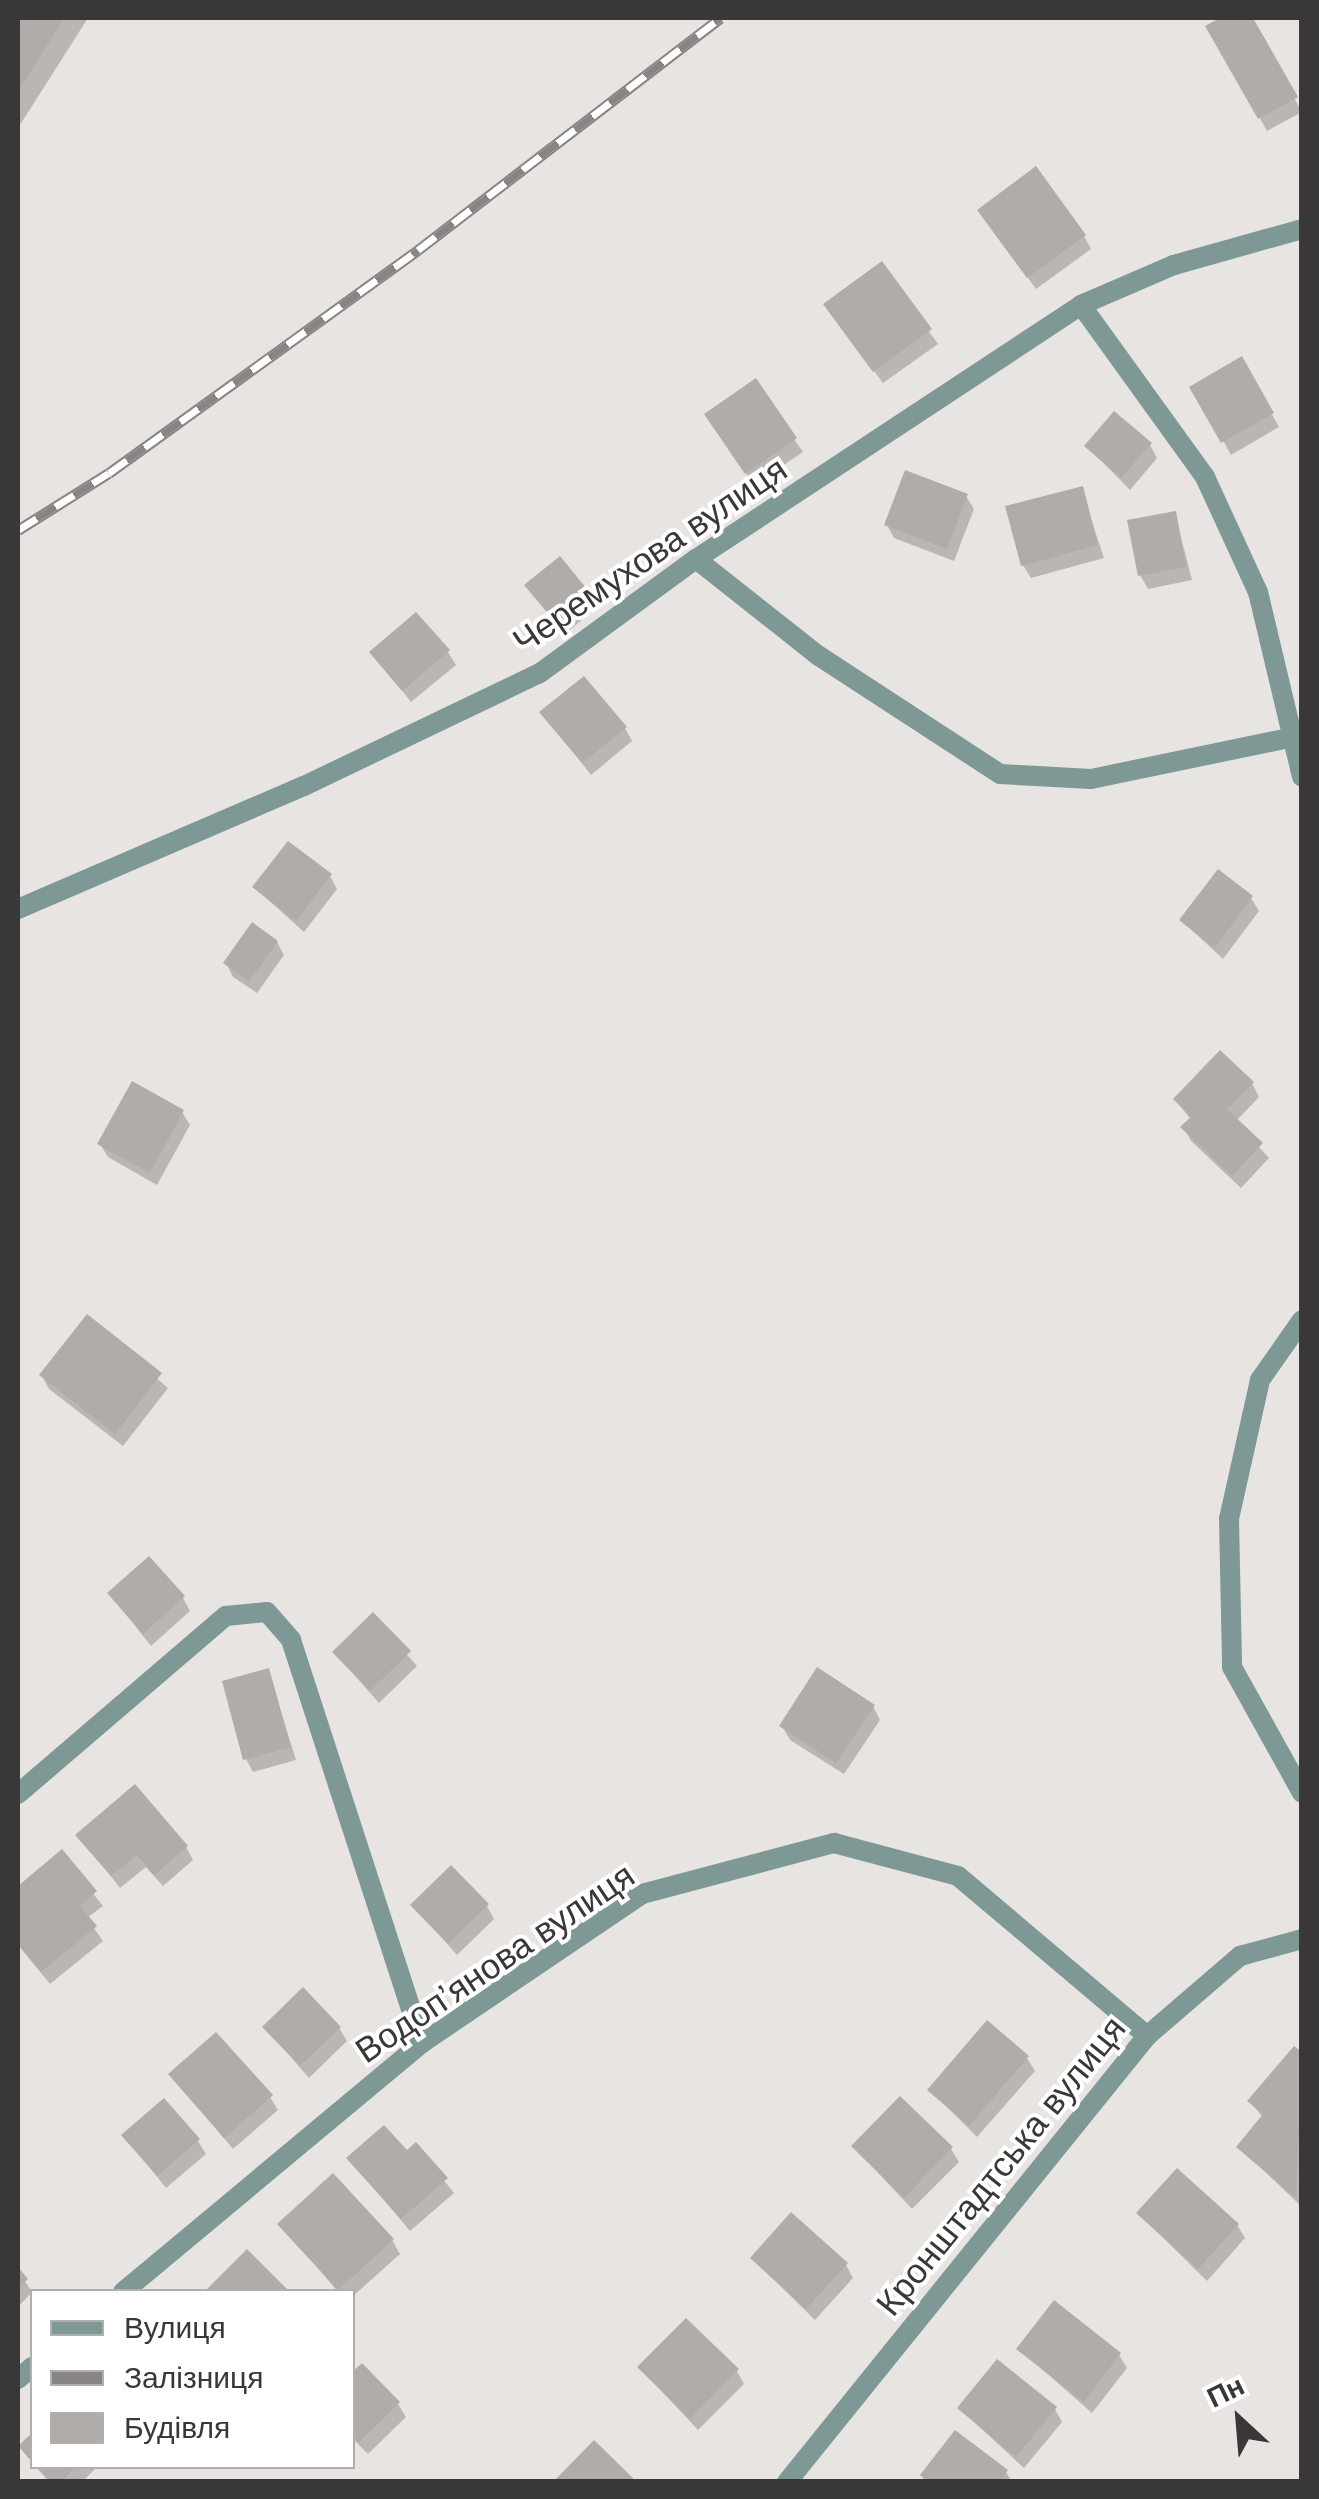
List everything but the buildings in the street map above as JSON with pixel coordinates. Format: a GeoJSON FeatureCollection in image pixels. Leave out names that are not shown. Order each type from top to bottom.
{"type":"FeatureCollection","features":[{"type":"Feature","properties":{"kind":"street","name":"Черемухова вулиця"},"geometry":{"type":"LineString","coordinates":[[18,909],[304,786],[540,673],[696,559],[1081,305],[1174,265],[1302,229]]}},
{"type":"Feature","properties":{"kind":"street"},"geometry":{"type":"LineString","coordinates":[[1081,305],[1204,477],[1258,592],[1302,778]]}},
{"type":"Feature","properties":{"kind":"street"},"geometry":{"type":"LineString","coordinates":[[696,559],[819,656],[1000,774],[1091,779],[1294,738]]}},
{"type":"Feature","properties":{"kind":"street"},"geometry":{"type":"LineString","coordinates":[[1302,1320],[1260,1380],[1230,1519],[1232,1667],[1302,1793]]}},
{"type":"Feature","properties":{"kind":"street"},"geometry":{"type":"LineString","coordinates":[[18,1794],[226,1616],[267,1612],[291,1640],[422,2043]]}},
{"type":"Feature","properties":{"kind":"street","name":"Водоп’янова вулиця"},"geometry":{"type":"LineString","coordinates":[[127,2289],[422,2043],[642,1894],[834,1844],[958,1876],[1147,2036]]}},
{"type":"Feature","properties":{"kind":"street","name":"Кронштадтська вулиця"},"geometry":{"type":"LineString","coordinates":[[787,2482],[1147,2036],[1240,1956],[1302,1940]]}},
{"type":"Feature","properties":{"kind":"railway"},"geometry":{"type":"LineString","coordinates":[[18,530],[109,473],[418,250],[720,18]]}}]}
